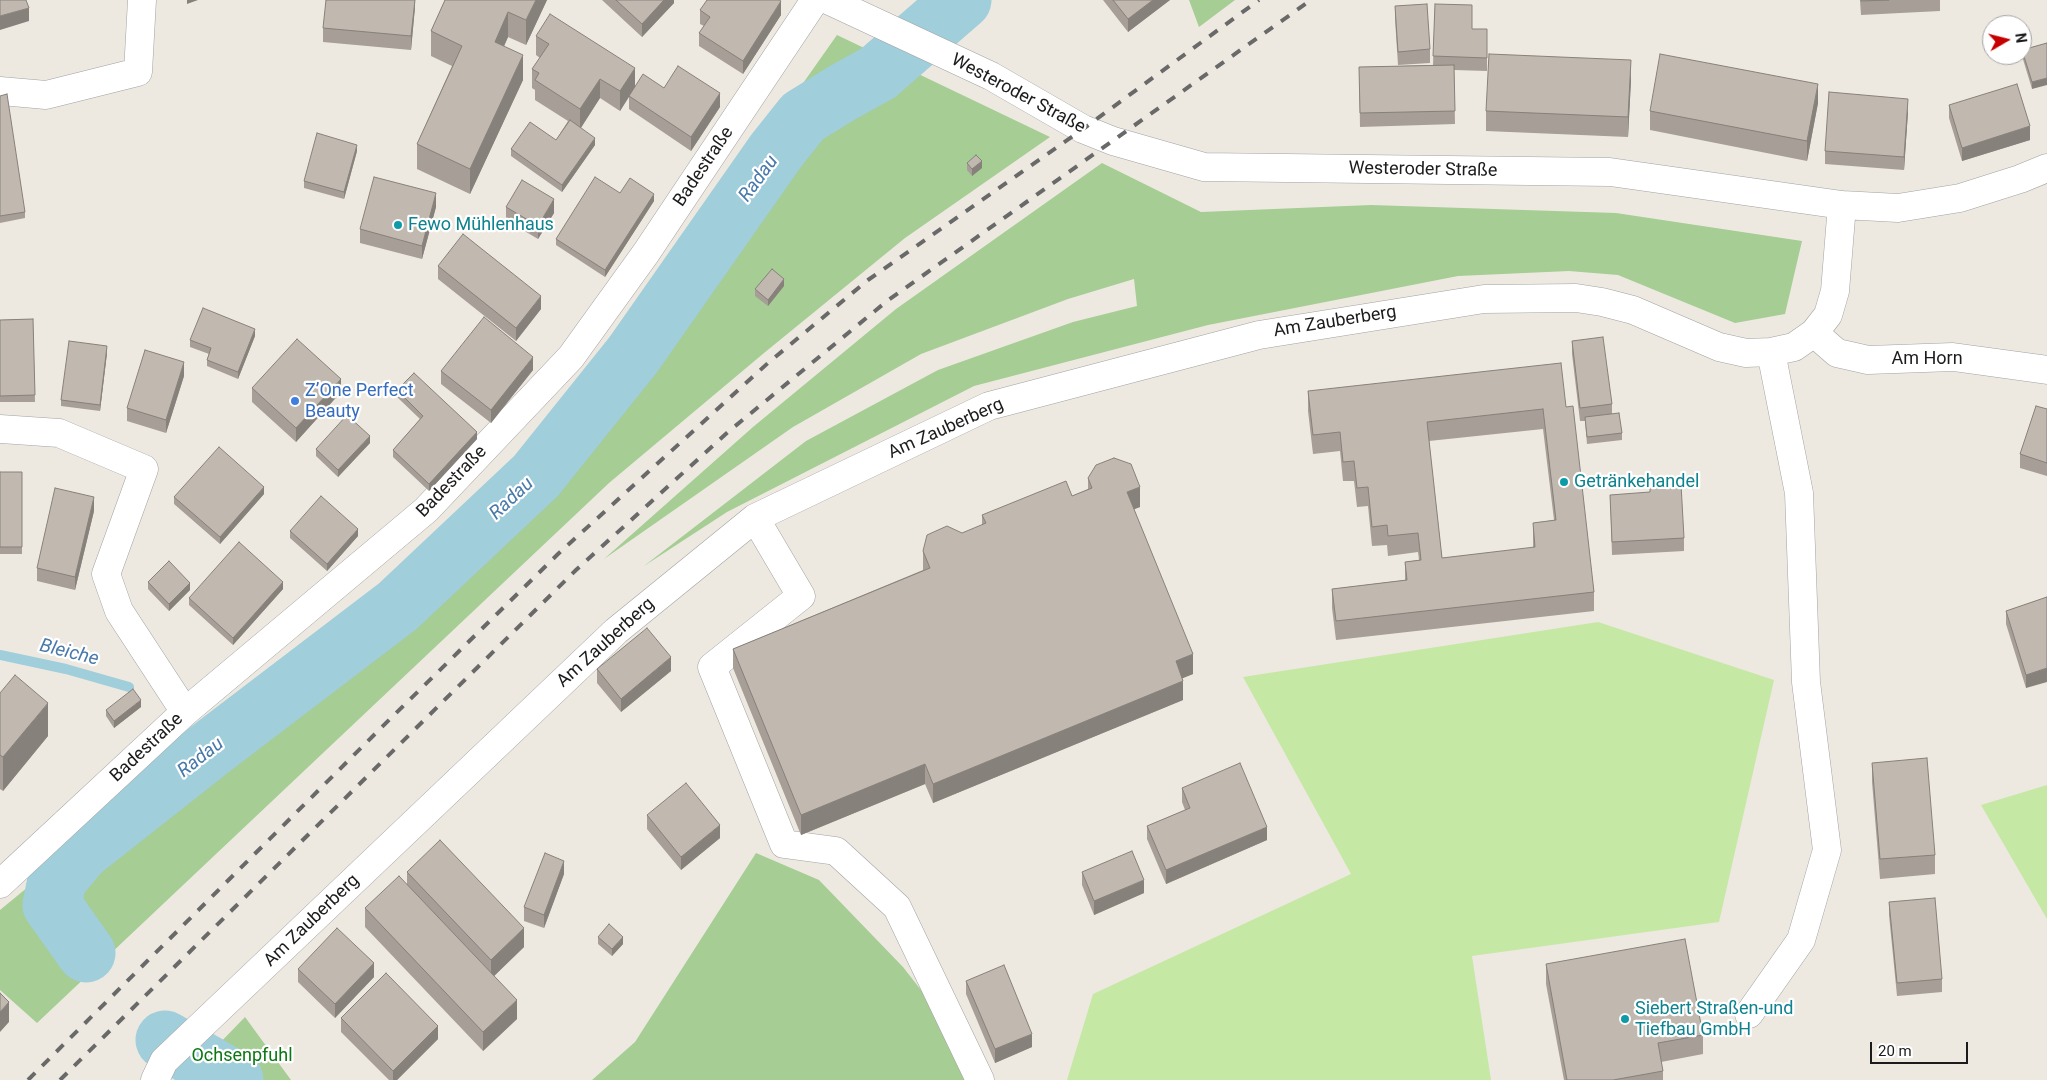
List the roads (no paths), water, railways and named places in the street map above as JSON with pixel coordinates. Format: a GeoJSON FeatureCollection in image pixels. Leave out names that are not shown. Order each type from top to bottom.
{"type":"FeatureCollection","features":[{"type":"Feature","properties":{"kind":"street"},"geometry":{"type":"LineString","coordinates":[[0,91],[46,95],[138,72],[142,0]]}},
{"type":"Feature","properties":{"kind":"street","name":"Badestraße"},"geometry":{"type":"LineString","coordinates":[[0,884],[185,712],[426,510],[571,357],[646,253],[815,0]]}},
{"type":"Feature","properties":{"kind":"street","name":"Westeroder Straße"},"geometry":{"type":"LineString","coordinates":[[828,0],[991,76],[1083,129],[1113,141],[1204,167],[1610,172],[1842,205],[1898,208],[1960,198],[2020,180],[2047,168]]}},
{"type":"Feature","properties":{"kind":"street","name":"Am Zauberberg"},"geometry":{"type":"LineString","coordinates":[[159,1070],[214,1013],[616,631],[755,518],[988,406],[1269,333],[1484,299],[1576,298],[1633,310],[1720,347],[1746,353],[1771,352],[1794,346],[1814,333],[1828,315],[1835,291],[1842,205]]}},
{"type":"Feature","properties":{"kind":"street","name":"Am Horn"},"geometry":{"type":"LineString","coordinates":[[1814,333],[1837,353],[1868,360],[1953,357],[2047,370]]}},
{"type":"Feature","properties":{"kind":"street"},"geometry":{"type":"LineString","coordinates":[[1750,1014],[1801,940],[1827,850],[1806,682],[1799,493],[1771,352]]}},
{"type":"Feature","properties":{"kind":"street"},"geometry":{"type":"LineString","coordinates":[[0,429],[59,433],[144,469],[106,574],[119,611],[185,712]]}},
{"type":"Feature","properties":{"kind":"street"},"geometry":{"type":"LineString","coordinates":[[755,518],[801,596],[712,667],[784,844],[836,851],[897,907],[980,1080]]}},
{"type":"Feature","properties":{"kind":"waterway","name":"Radau"},"geometry":{"type":"LineString","coordinates":[[86,953],[52,905],[57,880],[81,851],[213,747],[398,606],[536,476],[633,355],[776,151],[803,117],[878,73],[962,0]]}},
{"type":"Feature","properties":{"kind":"waterway","name":"Bleiche"},"geometry":{"type":"LineString","coordinates":[[0,655],[66,669],[129,687]]}},
{"type":"Feature","properties":{"kind":"waterway","name":"Radau"},"geometry":{"type":"LineString","coordinates":[[165,1040],[234,1080]]}},
{"type":"Feature","properties":{"kind":"railway"},"geometry":{"type":"LineString","coordinates":[[28,1080],[558,554],[768,363],[868,280],[1083,129],[1259,0]]}},
{"type":"Feature","properties":{"kind":"railway"},"geometry":{"type":"LineString","coordinates":[[60,1080],[576,570],[728,432],[887,301],[1311,0]]}},
{"type":"Feature","properties":{"kind":"place","name":"Fewo Mühlenhaus"},"geometry":{"type":"Point","coordinates":[398,225]}},
{"type":"Feature","properties":{"kind":"place","name":"Z’One Perfect Beauty"},"geometry":{"type":"Point","coordinates":[295,401]}},
{"type":"Feature","properties":{"kind":"place","name":"Getränkehandel"},"geometry":{"type":"Point","coordinates":[1564,482]}},
{"type":"Feature","properties":{"kind":"place","name":"Siebert Straßen-und Tiefbau GmbH"},"geometry":{"type":"Point","coordinates":[1625,1019]}},
{"type":"Feature","properties":{"kind":"park label","name":"Ochsenpfuhl"},"geometry":{"type":"Point","coordinates":[242,1056]}}]}
